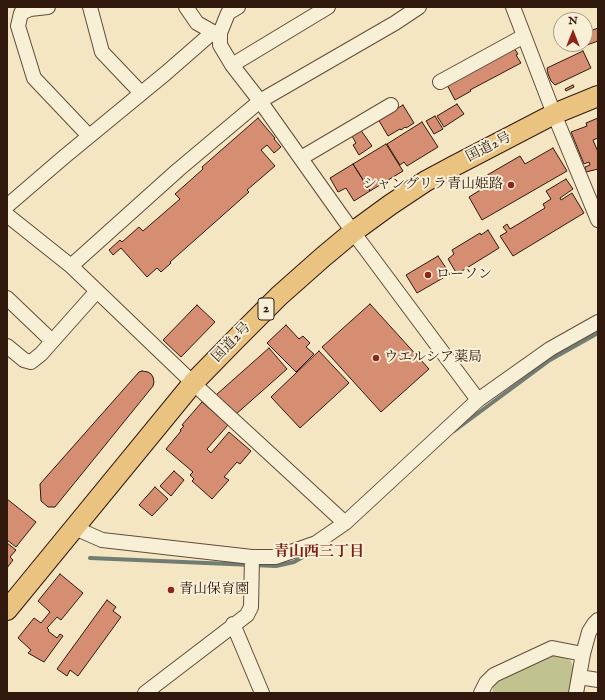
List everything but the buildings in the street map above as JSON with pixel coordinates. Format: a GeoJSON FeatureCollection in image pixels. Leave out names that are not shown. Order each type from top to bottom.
{"type":"FeatureCollection","features":[{"type":"Feature","properties":{"kind":"highway","name":"国道2号"},"geometry":{"type":"LineString","coordinates":[[7,610],[194,383],[279,296],[323,257],[353,232],[426,181],[554,114],[598,96]]}},
{"type":"Feature","properties":{"kind":"street"},"geometry":{"type":"LineString","coordinates":[[48,7],[21,10],[18,26],[34,78],[89,136]]}},
{"type":"Feature","properties":{"kind":"street"},"geometry":{"type":"LineString","coordinates":[[90,7],[102,52],[141,93]]}},
{"type":"Feature","properties":{"kind":"street"},"geometry":{"type":"LineString","coordinates":[[186,7],[197,23],[216,32],[220,45],[232,65],[260,101],[353,232],[478,400]]}},
{"type":"Feature","properties":{"kind":"street"},"geometry":{"type":"LineString","coordinates":[[7,206],[89,136],[216,32],[228,13],[238,7]]}},
{"type":"Feature","properties":{"kind":"street"},"geometry":{"type":"LineString","coordinates":[[232,65],[328,7]]}},
{"type":"Feature","properties":{"kind":"street"},"geometry":{"type":"LineString","coordinates":[[71,266],[178,170],[260,101],[395,23],[419,7]]}},
{"type":"Feature","properties":{"kind":"street"},"geometry":{"type":"LineString","coordinates":[[513,7],[554,114],[598,220]]}},
{"type":"Feature","properties":{"kind":"street"},"geometry":{"type":"LineString","coordinates":[[440,82],[524,36]]}},
{"type":"Feature","properties":{"kind":"street"},"geometry":{"type":"LineString","coordinates":[[301,158],[391,106]]}},
{"type":"Feature","properties":{"kind":"street"},"geometry":{"type":"LineString","coordinates":[[7,214],[71,266],[345,523]]}},
{"type":"Feature","properties":{"kind":"street"},"geometry":{"type":"LineString","coordinates":[[7,346],[24,360],[31,362],[41,354],[97,291]]}},
{"type":"Feature","properties":{"kind":"street"},"geometry":{"type":"LineString","coordinates":[[7,298],[52,341]]}},
{"type":"Feature","properties":{"kind":"street"},"geometry":{"type":"LineString","coordinates":[[75,528],[102,540],[252,557],[276,557],[316,543],[345,523],[478,400],[550,349],[598,322]]}},
{"type":"Feature","properties":{"kind":"street"},"geometry":{"type":"LineString","coordinates":[[145,693],[233,624],[247,615],[251,607],[252,557]]}},
{"type":"Feature","properties":{"kind":"street"},"geometry":{"type":"LineString","coordinates":[[576,693],[588,632],[598,620]]}},
{"type":"Feature","properties":{"kind":"street"},"geometry":{"type":"LineString","coordinates":[[233,624],[262,693]]}},
{"type":"Feature","properties":{"kind":"street"},"geometry":{"type":"LineString","coordinates":[[481,693],[486,683],[494,675],[552,648],[583,654]]}},
{"type":"Feature","properties":{"kind":"street"},"geometry":{"type":"LineString","coordinates":[[579,677],[598,680]]}},
{"type":"Feature","properties":{"kind":"green space"},"geometry":{"type":"Polygon","coordinates":[[[552,655],[566,658],[571,661],[573,666],[569,693],[492,693],[494,684],[499,679],[552,655]]]}},
{"type":"Feature","properties":{"kind":"waterway"},"geometry":{"type":"LineString","coordinates":[[454,431],[550,360],[598,333]]}},
{"type":"Feature","properties":{"kind":"waterway"},"geometry":{"type":"LineString","coordinates":[[90,558],[276,566],[294,562],[317,549]]}},
{"type":"Feature","properties":{"kind":"place","name":"シャングリラ青山姫路"},"geometry":{"type":"Point","coordinates":[511,185]}},
{"type":"Feature","properties":{"kind":"place","name":"ローソン"},"geometry":{"type":"Point","coordinates":[428,275]}},
{"type":"Feature","properties":{"kind":"place","name":"ウエルシア薬局"},"geometry":{"type":"Point","coordinates":[376,358]}},
{"type":"Feature","properties":{"kind":"place","name":"青山保育園"},"geometry":{"type":"Point","coordinates":[171,590]}},
{"type":"Feature","properties":{"kind":"district","name":"青山西三丁目"},"geometry":{"type":"Point","coordinates":[319,553]}}]}
